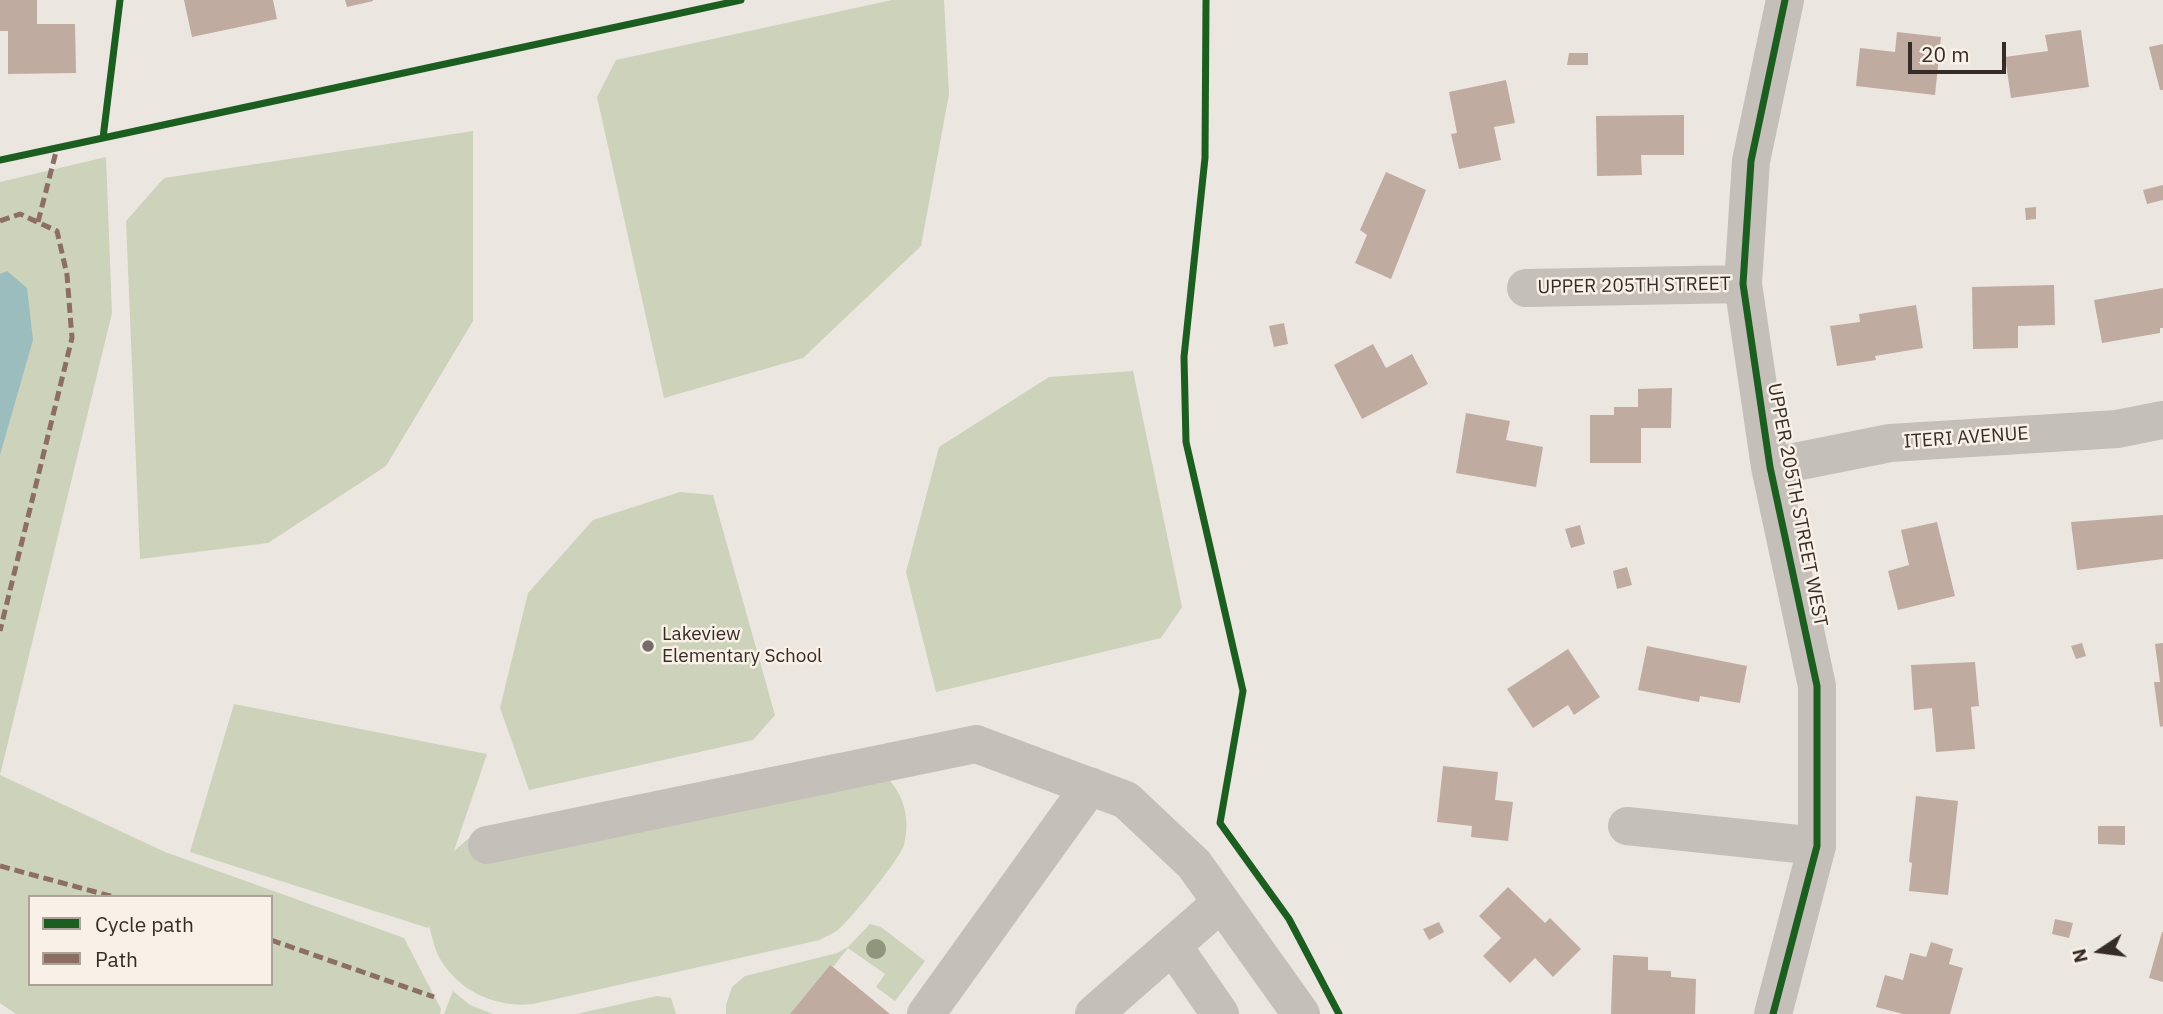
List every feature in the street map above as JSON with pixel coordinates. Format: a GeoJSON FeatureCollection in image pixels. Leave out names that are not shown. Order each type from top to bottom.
{"type":"FeatureCollection","features":[{"type":"Feature","properties":{"kind":"street","name":"UPPER 205TH STREET WEST"},"geometry":{"type":"LineString","coordinates":[[1773,1014],[1817,846],[1817,686],[1770,467],[1743,284],[1751,160],[1785,0]]}},
{"type":"Feature","properties":{"kind":"street","name":"UPPER 205TH STREET"},"geometry":{"type":"LineString","coordinates":[[1526,288],[1743,284]]}},
{"type":"Feature","properties":{"kind":"street","name":"ITERI AVENUE"},"geometry":{"type":"LineString","coordinates":[[1770,467],[1890,443],[2117,429],[2163,420]]}},
{"type":"Feature","properties":{"kind":"street"},"geometry":{"type":"LineString","coordinates":[[487,845],[976,744],[1126,800],[1194,864],[1301,1014]]}},
{"type":"Feature","properties":{"kind":"street"},"geometry":{"type":"LineString","coordinates":[[926,1014],[1090,786]]}},
{"type":"Feature","properties":{"kind":"street"},"geometry":{"type":"LineString","coordinates":[[1627,826],[1817,846]]}},
{"type":"Feature","properties":{"kind":"street"},"geometry":{"type":"LineString","coordinates":[[1100,1012],[1221,903]]}},
{"type":"Feature","properties":{"kind":"street"},"geometry":{"type":"LineString","coordinates":[[1173,946],[1220,1014]]}},
{"type":"Feature","properties":{"kind":"green space"},"geometry":{"type":"Polygon","coordinates":[[[892,0],[944,0],[949,94],[921,246],[803,358],[664,398],[597,97],[616,60],[892,0]]]}},
{"type":"Feature","properties":{"kind":"green space"},"geometry":{"type":"Polygon","coordinates":[[[473,131],[473,321],[386,466],[268,543],[140,559],[126,221],[164,178],[473,131]]]}},
{"type":"Feature","properties":{"kind":"green space"},"geometry":{"type":"Polygon","coordinates":[[[106,157],[112,313],[0,775],[0,182],[106,157]]]}},
{"type":"Feature","properties":{"kind":"green space"},"geometry":{"type":"Polygon","coordinates":[[[1133,371],[1182,607],[1161,638],[936,692],[906,572],[939,447],[1049,377],[1133,371]]]}},
{"type":"Feature","properties":{"kind":"green space"},"geometry":{"type":"Polygon","coordinates":[[[680,492],[713,495],[775,715],[753,740],[529,790],[500,708],[528,593],[593,520],[680,492]]]}},
{"type":"Feature","properties":{"kind":"green space"},"geometry":{"type":"Polygon","coordinates":[[[234,704],[487,754],[454,851],[474,834],[495,826],[833,754],[866,762],[891,782],[900,795],[905,810],[907,827],[904,845],[885,875],[854,914],[839,929],[820,940],[533,1004],[494,1001],[470,990],[450,973],[437,954],[429,925],[428,928],[190,852],[234,704]]]}},
{"type":"Feature","properties":{"kind":"green space"},"geometry":{"type":"Polygon","coordinates":[[[0,775],[165,852],[404,938],[441,1009],[440,1014],[16,1014],[0,1003],[0,775]]]}},
{"type":"Feature","properties":{"kind":"green space"},"geometry":{"type":"Polygon","coordinates":[[[870,924],[881,927],[925,961],[895,1001],[876,987],[885,974],[848,948],[833,967],[830,965],[790,1014],[726,1014],[732,987],[745,976],[837,953],[848,947],[870,924]]]}},
{"type":"Feature","properties":{"kind":"green space"},"geometry":{"type":"Polygon","coordinates":[[[453,991],[470,1005],[493,1014],[444,1014],[453,991]]]}},
{"type":"Feature","properties":{"kind":"green space"},"geometry":{"type":"Polygon","coordinates":[[[657,996],[671,998],[676,1014],[576,1014],[657,996]]]}},
{"type":"Feature","properties":{"kind":"water"},"geometry":{"type":"Polygon","coordinates":[[[7,271],[27,288],[33,340],[0,455],[0,274],[7,271]]]}},
{"type":"Feature","properties":{"kind":"building"},"geometry":{"type":"Polygon","coordinates":[[[0,0],[37,0],[37,24],[75,24],[76,73],[8,74],[8,31],[0,31],[0,0]]]}},
{"type":"Feature","properties":{"kind":"building"},"geometry":{"type":"Polygon","coordinates":[[[184,0],[273,0],[277,19],[192,37],[184,0]]]}},
{"type":"Feature","properties":{"kind":"building"},"geometry":{"type":"Polygon","coordinates":[[[345,0],[373,0],[373,1],[347,7],[345,0]]]}},
{"type":"Feature","properties":{"kind":"building"},"geometry":{"type":"Polygon","coordinates":[[[2081,30],[2089,87],[2011,98],[2005,57],[2048,51],[2045,35],[2081,30]]]}},
{"type":"Feature","properties":{"kind":"building"},"geometry":{"type":"Polygon","coordinates":[[[1897,32],[1941,37],[1935,95],[1856,86],[1860,48],[1895,52],[1897,32]]]}},
{"type":"Feature","properties":{"kind":"building"},"geometry":{"type":"Polygon","coordinates":[[[2163,44],[2163,90],[2160,90],[2149,47],[2163,44]]]}},
{"type":"Feature","properties":{"kind":"building"},"geometry":{"type":"Polygon","coordinates":[[[1569,53],[1588,53],[1588,65],[1567,65],[1569,53]]]}},
{"type":"Feature","properties":{"kind":"building"},"geometry":{"type":"Polygon","coordinates":[[[1506,80],[1515,123],[1494,127],[1501,160],[1459,169],[1451,134],[1457,133],[1449,92],[1506,80]]]}},
{"type":"Feature","properties":{"kind":"building"},"geometry":{"type":"Polygon","coordinates":[[[1684,115],[1684,155],[1641,155],[1642,175],[1597,176],[1596,116],[1684,115]]]}},
{"type":"Feature","properties":{"kind":"building"},"geometry":{"type":"Polygon","coordinates":[[[1386,172],[1426,190],[1391,279],[1355,263],[1367,235],[1360,230],[1386,172]]]}},
{"type":"Feature","properties":{"kind":"building"},"geometry":{"type":"Polygon","coordinates":[[[2163,185],[2163,200],[2147,204],[2143,190],[2163,185]]]}},
{"type":"Feature","properties":{"kind":"building"},"geometry":{"type":"Polygon","coordinates":[[[2036,207],[2036,219],[2026,220],[2025,208],[2036,207]]]}},
{"type":"Feature","properties":{"kind":"building"},"geometry":{"type":"Polygon","coordinates":[[[2054,285],[2055,325],[2018,326],[2018,348],[1973,349],[1972,287],[2054,285]]]}},
{"type":"Feature","properties":{"kind":"building"},"geometry":{"type":"Polygon","coordinates":[[[2163,288],[2163,328],[2160,328],[2160,333],[2102,343],[2094,300],[2163,288]]]}},
{"type":"Feature","properties":{"kind":"building"},"geometry":{"type":"Polygon","coordinates":[[[1916,305],[1923,348],[1875,356],[1876,360],[1837,366],[1830,326],[1860,322],[1859,314],[1916,305]]]}},
{"type":"Feature","properties":{"kind":"building"},"geometry":{"type":"Polygon","coordinates":[[[1284,323],[1288,344],[1274,347],[1269,326],[1284,323]]]}},
{"type":"Feature","properties":{"kind":"building"},"geometry":{"type":"Polygon","coordinates":[[[1373,344],[1386,368],[1412,354],[1428,384],[1362,419],[1334,365],[1373,344]]]}},
{"type":"Feature","properties":{"kind":"building"},"geometry":{"type":"Polygon","coordinates":[[[1672,388],[1671,428],[1641,428],[1641,463],[1590,463],[1590,415],[1614,415],[1614,407],[1638,407],[1638,389],[1672,388]]]}},
{"type":"Feature","properties":{"kind":"building"},"geometry":{"type":"Polygon","coordinates":[[[1466,413],[1510,421],[1506,440],[1543,447],[1536,487],[1456,473],[1466,413]]]}},
{"type":"Feature","properties":{"kind":"building"},"geometry":{"type":"Polygon","coordinates":[[[2163,515],[2163,559],[2077,570],[2071,522],[2163,515]]]}},
{"type":"Feature","properties":{"kind":"building"},"geometry":{"type":"Polygon","coordinates":[[[1937,522],[1955,596],[1898,610],[1888,571],[1909,565],[1901,530],[1937,522]]]}},
{"type":"Feature","properties":{"kind":"building"},"geometry":{"type":"Polygon","coordinates":[[[1580,525],[1585,544],[1571,548],[1565,529],[1580,525]]]}},
{"type":"Feature","properties":{"kind":"building"},"geometry":{"type":"Polygon","coordinates":[[[1627,567],[1632,585],[1617,589],[1613,571],[1627,567]]]}},
{"type":"Feature","properties":{"kind":"building"},"geometry":{"type":"Polygon","coordinates":[[[2082,643],[2086,656],[2076,659],[2071,646],[2082,643]]]}},
{"type":"Feature","properties":{"kind":"building"},"geometry":{"type":"Polygon","coordinates":[[[2163,643],[2163,726],[2160,727],[2154,682],[2160,682],[2155,644],[2163,643]]]}},
{"type":"Feature","properties":{"kind":"building"},"geometry":{"type":"Polygon","coordinates":[[[1647,646],[1747,666],[1740,703],[1700,696],[1699,702],[1638,690],[1647,646]]]}},
{"type":"Feature","properties":{"kind":"building"},"geometry":{"type":"Polygon","coordinates":[[[1568,649],[1600,697],[1574,715],[1568,705],[1533,728],[1507,689],[1568,649]]]}},
{"type":"Feature","properties":{"kind":"building"},"geometry":{"type":"Polygon","coordinates":[[[1975,662],[1979,706],[1971,707],[1975,749],[1936,752],[1932,708],[1914,710],[1911,665],[1975,662]]]}},
{"type":"Feature","properties":{"kind":"building"},"geometry":{"type":"Polygon","coordinates":[[[1443,766],[1498,772],[1495,800],[1513,802],[1508,841],[1471,837],[1472,826],[1437,822],[1443,766]]]}},
{"type":"Feature","properties":{"kind":"building"},"geometry":{"type":"Polygon","coordinates":[[[1916,796],[1958,801],[1948,895],[1909,891],[1912,863],[1909,862],[1916,796]]]}},
{"type":"Feature","properties":{"kind":"building"},"geometry":{"type":"Polygon","coordinates":[[[2098,826],[2125,826],[2125,845],[2098,844],[2098,826]]]}},
{"type":"Feature","properties":{"kind":"building"},"geometry":{"type":"Polygon","coordinates":[[[1508,887],[1545,923],[1550,918],[1581,949],[1553,977],[1535,958],[1510,983],[1483,956],[1501,938],[1479,916],[1508,887]]]}},
{"type":"Feature","properties":{"kind":"building"},"geometry":{"type":"Polygon","coordinates":[[[2055,919],[2073,923],[2069,938],[2052,934],[2055,919]]]}},
{"type":"Feature","properties":{"kind":"building"},"geometry":{"type":"Polygon","coordinates":[[[1439,922],[1444,932],[1429,940],[1423,929],[1439,922]]]}},
{"type":"Feature","properties":{"kind":"building"},"geometry":{"type":"Polygon","coordinates":[[[2163,932],[2163,982],[2149,978],[2163,932]]]}},
{"type":"Feature","properties":{"kind":"building"},"geometry":{"type":"Polygon","coordinates":[[[1931,942],[1953,949],[1949,964],[1963,968],[1950,1014],[1903,1014],[1876,1007],[1885,975],[1903,980],[1910,953],[1926,957],[1931,942]]]}},
{"type":"Feature","properties":{"kind":"building"},"geometry":{"type":"Polygon","coordinates":[[[1613,955],[1648,957],[1648,970],[1671,971],[1671,977],[1696,979],[1695,1014],[1611,1014],[1613,955]]]}},
{"type":"Feature","properties":{"kind":"building"},"geometry":{"type":"Polygon","coordinates":[[[830,965],[833,967],[890,1014],[790,1014],[830,965]]]}},
{"type":"Feature","properties":{"kind":"marked path"},"geometry":{"type":"LineString","coordinates":[[38,222],[57,148]]}},
{"type":"Feature","properties":{"kind":"marked path"},"geometry":{"type":"LineString","coordinates":[[0,221],[20,214],[57,231],[67,275],[72,338],[0,631]]}},
{"type":"Feature","properties":{"kind":"marked path"},"geometry":{"type":"LineString","coordinates":[[0,866],[107,895]]}},
{"type":"Feature","properties":{"kind":"marked path"},"geometry":{"type":"LineString","coordinates":[[273,941],[434,997]]}},
{"type":"Feature","properties":{"kind":"cycle path"},"geometry":{"type":"LineString","coordinates":[[0,160],[103,138],[120,0]]}},
{"type":"Feature","properties":{"kind":"cycle path"},"geometry":{"type":"LineString","coordinates":[[103,138],[741,0]]}},
{"type":"Feature","properties":{"kind":"cycle path"},"geometry":{"type":"LineString","coordinates":[[1206,0],[1205,158],[1184,357],[1186,442],[1243,691],[1220,823],[1289,919],[1339,1014]]}},
{"type":"Feature","properties":{"kind":"cycle path"},"geometry":{"type":"LineString","coordinates":[[1773,1014],[1817,846],[1817,686],[1770,467],[1743,284],[1751,161],[1785,0]]}},
{"type":"Feature","properties":{"kind":"place","name":"Lakeview Elementary School"},"geometry":{"type":"Point","coordinates":[648,646]}}]}
